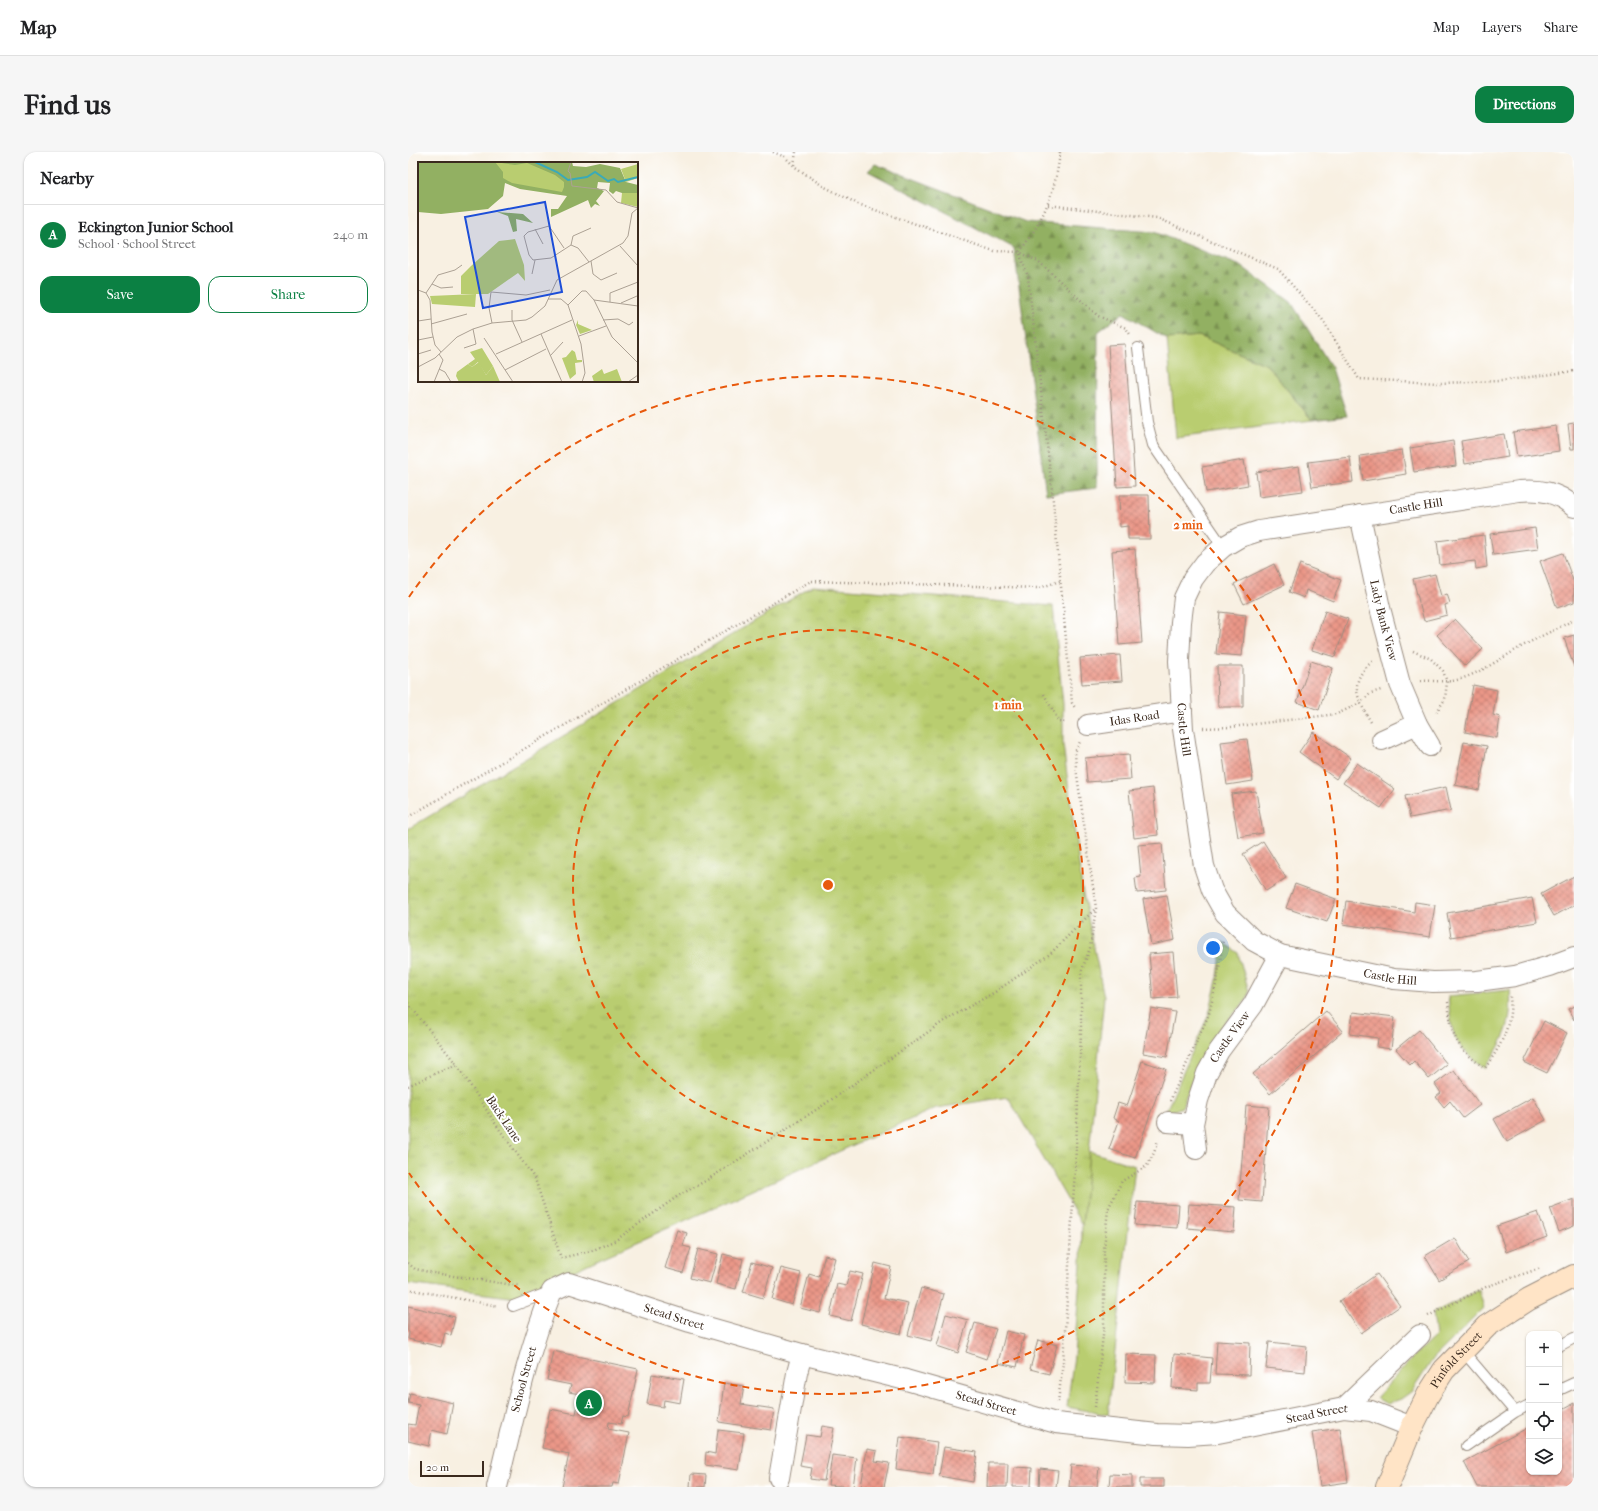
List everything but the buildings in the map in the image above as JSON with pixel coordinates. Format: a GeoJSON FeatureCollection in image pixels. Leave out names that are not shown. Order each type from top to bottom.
{"type":"FeatureCollection","features":[{"type":"Feature","properties":{"kind":"main road","name":"Pinfold Street"},"geometry":{"type":"LineString","coordinates":[[1387,1487],[1412,1427],[1428,1395],[1444,1370],[1487,1326],[1529,1298],[1574,1276]]}},
{"type":"Feature","properties":{"kind":"street","name":"Castle Hill"},"geometry":{"type":"LineString","coordinates":[[1574,506],[1568,501],[1553,494],[1537,490],[1519,491],[1259,531],[1240,537],[1223,547],[1205,563],[1193,579],[1184,598],[1179,661],[1183,729],[1204,866],[1212,890],[1225,913],[1254,941],[1280,955],[1394,979],[1446,982],[1477,981],[1508,977],[1550,966],[1574,957]]}},
{"type":"Feature","properties":{"kind":"street","name":"Lady Bank View"},"geometry":{"type":"LineString","coordinates":[[1360,515],[1380,608],[1400,684],[1417,724],[1430,746]]}},
{"type":"Feature","properties":{"kind":"street","name":"Idas Road"},"geometry":{"type":"LineString","coordinates":[[1088,725],[1182,711]]}},
{"type":"Feature","properties":{"kind":"street"},"geometry":{"type":"LineString","coordinates":[[1382,740],[1417,724]]}},
{"type":"Feature","properties":{"kind":"street","name":"Castle View"},"geometry":{"type":"LineString","coordinates":[[1196,1149],[1193,1124],[1198,1100],[1207,1073],[1219,1052],[1253,1005],[1280,955]]}},
{"type":"Feature","properties":{"kind":"street"},"geometry":{"type":"LineString","coordinates":[[1165,1121],[1193,1124]]}},
{"type":"Feature","properties":{"kind":"street","name":"Stead Street"},"geometry":{"type":"LineString","coordinates":[[561,1287],[802,1354],[906,1380],[1056,1423],[1157,1434],[1188,1435],[1218,1432],[1344,1408],[1371,1411],[1412,1427]]}},
{"type":"Feature","properties":{"kind":"street","name":"School Street"},"geometry":{"type":"LineString","coordinates":[[497,1487],[523,1383],[545,1309],[561,1287]]}},
{"type":"Feature","properties":{"kind":"street"},"geometry":{"type":"LineString","coordinates":[[1344,1408],[1420,1335]]}},
{"type":"Feature","properties":{"kind":"street"},"geometry":{"type":"LineString","coordinates":[[779,1478],[797,1373],[802,1354]]}},
{"type":"Feature","properties":{"kind":"lane"},"geometry":{"type":"LineString","coordinates":[[1138,348],[1146,422],[1153,445],[1223,547]]}},
{"type":"Feature","properties":{"kind":"lane"},"geometry":{"type":"LineString","coordinates":[[512,1306],[561,1287]]}},
{"type":"Feature","properties":{"kind":"lane"},"geometry":{"type":"LineString","coordinates":[[1562,1344],[1574,1338]]}},
{"type":"Feature","properties":{"kind":"lane"},"geometry":{"type":"LineString","coordinates":[[1463,1351],[1515,1412]]}},
{"type":"Feature","properties":{"kind":"lane"},"geometry":{"type":"LineString","coordinates":[[1562,1389],[1574,1383]]}},
{"type":"Feature","properties":{"kind":"lane"},"geometry":{"type":"LineString","coordinates":[[1466,1446],[1515,1412],[1526,1406]]}},
{"type":"Feature","properties":{"kind":"path"},"geometry":{"type":"LineString","coordinates":[[773,152],[785,157],[794,166],[823,186],[858,204],[994,251],[1018,252],[1038,261],[1098,316],[1126,328],[1138,348]]}},
{"type":"Feature","properties":{"kind":"path"},"geometry":{"type":"LineString","coordinates":[[794,166],[796,152]]}},
{"type":"Feature","properties":{"kind":"path"},"geometry":{"type":"LineString","coordinates":[[1018,252],[1033,234],[1048,205],[1058,167],[1060,152]]}},
{"type":"Feature","properties":{"kind":"path"},"geometry":{"type":"LineString","coordinates":[[1048,205],[1157,218],[1278,269],[1322,319],[1359,379],[1439,383],[1501,381],[1574,371]]}},
{"type":"Feature","properties":{"kind":"path"},"geometry":{"type":"LineString","coordinates":[[1018,252],[1028,277],[1051,480],[1072,703],[1088,725],[1075,752],[1096,908],[1090,948],[1081,973],[1081,1032],[1075,1177],[1063,1362],[1056,1423]]}},
{"type":"Feature","properties":{"kind":"path"},"geometry":{"type":"LineString","coordinates":[[408,817],[811,581],[1039,588],[1060,581]]}},
{"type":"Feature","properties":{"kind":"path"},"geometry":{"type":"LineString","coordinates":[[1044,694],[1059,722]]}},
{"type":"Feature","properties":{"kind":"path","name":"Back Lane"},"geometry":{"type":"LineString","coordinates":[[408,1003],[457,1065],[497,1126],[535,1178],[561,1258],[591,1251],[616,1240],[678,1196],[707,1180],[815,1110],[944,1021],[995,992],[1050,954],[1096,908]]}},
{"type":"Feature","properties":{"kind":"path"},"geometry":{"type":"LineString","coordinates":[[1093,1427],[1104,1326],[1104,1249],[1108,1209],[1122,1181],[1147,1166],[1154,1153],[1165,1121],[1209,1014],[1218,976],[1223,942],[1225,913]]}},
{"type":"Feature","properties":{"kind":"path"},"geometry":{"type":"LineString","coordinates":[[1446,982],[1451,1027],[1456,1041],[1468,1056],[1485,1068],[1499,1048],[1508,1029],[1511,1005],[1508,977]]}},
{"type":"Feature","properties":{"kind":"path"},"geometry":{"type":"LineString","coordinates":[[408,1086],[457,1065]]}},
{"type":"Feature","properties":{"kind":"path"},"geometry":{"type":"LineString","coordinates":[[408,1263],[415,1269],[434,1273],[561,1287]]}},
{"type":"Feature","properties":{"kind":"path"},"geometry":{"type":"LineString","coordinates":[[1420,1335],[1424,1318],[1488,1286],[1525,1272],[1540,1267],[1551,1288]]}},
{"type":"Feature","properties":{"kind":"path"},"geometry":{"type":"LineString","coordinates":[[408,1289],[503,1307],[512,1306]]}},
{"type":"Feature","properties":{"kind":"green space"},"geometry":{"type":"Polygon","coordinates":[[[875,164],[1026,222],[1154,232],[1241,266],[1291,302],[1332,368],[1347,416],[1312,420],[1267,365],[1199,336],[1167,339],[1123,313],[1098,332],[1097,488],[1046,494],[1014,248],[868,171],[875,164]]]}},
{"type":"Feature","properties":{"kind":"green space"},"geometry":{"type":"Polygon","coordinates":[[[1199,336],[1267,365],[1312,420],[1176,438],[1167,339],[1199,336]]]}},
{"type":"Feature","properties":{"kind":"green space"},"geometry":{"type":"Polygon","coordinates":[[[813,586],[1053,606],[1063,704],[1063,745],[1082,888],[1104,997],[1082,1225],[1008,1097],[936,1108],[588,1264],[517,1298],[408,1284],[408,829],[813,586]]]}},
{"type":"Feature","properties":{"kind":"green space"},"geometry":{"type":"Polygon","coordinates":[[[1223,942],[1238,953],[1249,992],[1247,1000],[1226,1022],[1208,1046],[1198,1064],[1182,1107],[1175,1110],[1166,1111],[1209,1014],[1218,976],[1223,942]]]}},
{"type":"Feature","properties":{"kind":"green space"},"geometry":{"type":"Polygon","coordinates":[[[1510,990],[1510,1013],[1506,1032],[1485,1068],[1466,1053],[1456,1038],[1451,1020],[1448,996],[1510,990]]]}},
{"type":"Feature","properties":{"kind":"green space"},"geometry":{"type":"Polygon","coordinates":[[[1089,1151],[1135,1166],[1108,1415],[1067,1407],[1074,1356],[1081,1264],[1082,1225],[1089,1151]]]}},
{"type":"Feature","properties":{"kind":"green space"},"geometry":{"type":"Polygon","coordinates":[[[1479,1290],[1484,1308],[1433,1359],[1412,1391],[1401,1399],[1387,1404],[1376,1398],[1414,1356],[1436,1336],[1433,1313],[1479,1290]]]}},
{"type":"Feature","properties":{"kind":"place","name":"Eckington Junior School"},"geometry":{"type":"Point","coordinates":[589,1403]}}]}
